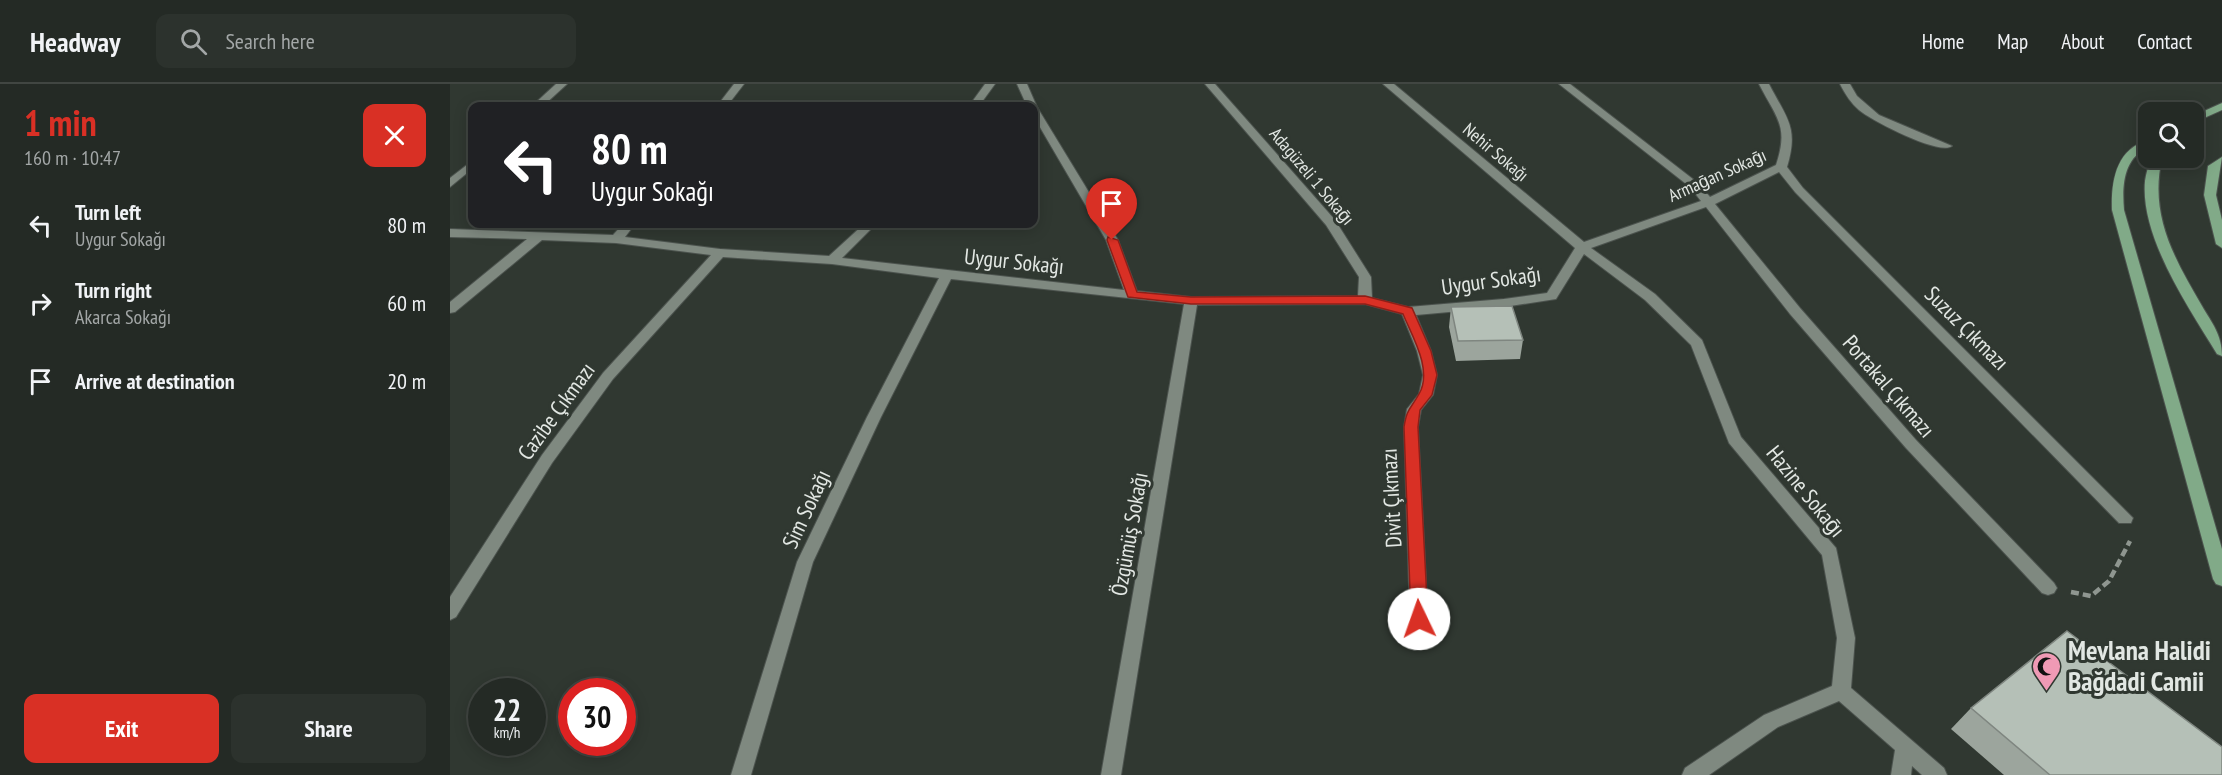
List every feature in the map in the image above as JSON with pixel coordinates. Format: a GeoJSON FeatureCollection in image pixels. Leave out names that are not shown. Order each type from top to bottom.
{"type":"FeatureCollection","features":[{"type":"Feature","properties":{"kind":"main road"},"geometry":{"type":"LineString","coordinates":[[2204,115],[2222,106]]}},
{"type":"Feature","properties":{"kind":"main road"},"geometry":{"type":"LineString","coordinates":[[2138,147],[2123,165],[2116,182],[2118,210],[2222,579]]}},
{"type":"Feature","properties":{"kind":"main road"},"geometry":{"type":"LineString","coordinates":[[2222,159],[2214,166],[2210,195],[2222,244]]}},
{"type":"Feature","properties":{"kind":"main road"},"geometry":{"type":"LineString","coordinates":[[2154,168],[2151,183],[2154,212],[2164,244],[2176,272],[2222,351]]}},
{"type":"Feature","properties":{"kind":"main road"},"geometry":{"type":"LineString","coordinates":[[2210,195],[2222,209]]}},
{"type":"Feature","properties":{"kind":"street"},"geometry":{"type":"LineString","coordinates":[[542,102],[562,84]]}},
{"type":"Feature","properties":{"kind":"street"},"geometry":{"type":"LineString","coordinates":[[725,102],[740,84]]}},
{"type":"Feature","properties":{"kind":"street"},"geometry":{"type":"LineString","coordinates":[[977,102],[990,84]]}},
{"type":"Feature","properties":{"kind":"street"},"geometry":{"type":"LineString","coordinates":[[1022,84],[1030,102]]}},
{"type":"Feature","properties":{"kind":"street","name":"Adagüzeli 1 Sokaḡı"},"geometry":{"type":"LineString","coordinates":[[1210,84],[1332,223],[1365,278],[1365,300]]}},
{"type":"Feature","properties":{"kind":"street","name":"Nehir Sokağı"},"geometry":{"type":"LineString","coordinates":[[1388,84],[1582,247]]}},
{"type":"Feature","properties":{"kind":"street","name":"Portakal Çıkmazı"},"geometry":{"type":"LineString","coordinates":[[1564,84],[1694,185],[1795,311],[1911,444],[2048,588]]}},
{"type":"Feature","properties":{"kind":"street","name":"Armaḡan Sokaḡı"},"geometry":{"type":"LineString","coordinates":[[1582,247],[1709,202],[1781,167],[1788,145],[1788,130],[1764,84]]}},
{"type":"Feature","properties":{"kind":"street"},"geometry":{"type":"LineString","coordinates":[[1845,84],[1848,92],[1861,106],[1890,125],[1947,146]]}},
{"type":"Feature","properties":{"kind":"street"},"geometry":{"type":"LineString","coordinates":[[1038,116],[1112,240],[1132,295]]}},
{"type":"Feature","properties":{"kind":"street","name":"Suzuz Çıkmazı"},"geometry":{"type":"LineString","coordinates":[[1781,167],[1799,190],[2125,518]]}},
{"type":"Feature","properties":{"kind":"street"},"geometry":{"type":"LineString","coordinates":[[450,184],[468,168]]}},
{"type":"Feature","properties":{"kind":"street"},"geometry":{"type":"LineString","coordinates":[[616,239],[626,228]]}},
{"type":"Feature","properties":{"kind":"street"},"geometry":{"type":"LineString","coordinates":[[832,260],[866,228]]}},
{"type":"Feature","properties":{"kind":"street","name":"Uygur Sokağı"},"geometry":{"type":"LineString","coordinates":[[450,233],[616,239],[720,253],[832,260],[947,275],[1191,301],[1365,300],[1408,311],[1504,303],[1551,296],[1582,247]]}},
{"type":"Feature","properties":{"kind":"street"},"geometry":{"type":"LineString","coordinates":[[450,309],[539,236]]}},
{"type":"Feature","properties":{"kind":"street","name":"Hazine Sokaḡı"},"geometry":{"type":"LineString","coordinates":[[1582,247],[1650,297],[1697,343],[1734,439],[1830,553],[1846,638],[1841,691]]}},
{"type":"Feature","properties":{"kind":"street","name":"Cazibe Çıkmazı"},"geometry":{"type":"LineString","coordinates":[[450,612],[546,459],[608,376],[720,253]]}},
{"type":"Feature","properties":{"kind":"street","name":"Sim Sokağı"},"geometry":{"type":"LineString","coordinates":[[741,775],[805,562],[874,417],[947,275]]}},
{"type":"Feature","properties":{"kind":"street","name":"Özgümüş Sokağı"},"geometry":{"type":"LineString","coordinates":[[1111,775],[1191,301]]}},
{"type":"Feature","properties":{"kind":"street","name":"Divit Çıkmazı"},"geometry":{"type":"LineString","coordinates":[[1408,311],[1424,351],[1430,375],[1426,395],[1414,409],[1411,427],[1419,619]]}},
{"type":"Feature","properties":{"kind":"street"},"geometry":{"type":"LineString","coordinates":[[1692,775],[1772,721],[1841,691],[1937,775]]}},
{"type":"Feature","properties":{"kind":"street"},"geometry":{"type":"LineString","coordinates":[[1901,775],[1905,746]]}},
{"type":"Feature","properties":{"kind":"path"},"geometry":{"type":"LineString","coordinates":[[2048,588],[2091,596],[2109,581],[2132,536],[2125,518]]}},
{"type":"Feature","properties":{"kind":"building"},"geometry":{"type":"Polygon","coordinates":[[[1512,306],[1523,340],[1458,341],[1451,307],[1512,306]]]}},
{"type":"Feature","properties":{"kind":"building","name":"Mevlana Halidi Bağdadi Camii"},"geometry":{"type":"Polygon","coordinates":[[[2067,631],[2222,747],[2222,775],[2050,775],[1971,708],[2067,631]]]}},
{"type":"Feature","properties":{"kind":"place","name":"Mevlana Halidi Bağdadi Camii"},"geometry":{"type":"Point","coordinates":[2047,692]}},
{"type":"Feature","properties":{"kind":"route"},"geometry":{"type":"LineString","coordinates":[[1112,240],[1132,295],[1191,301],[1365,300],[1408,311],[1424,351],[1430,375],[1426,395],[1414,409],[1411,427],[1419,619]]}}]}
